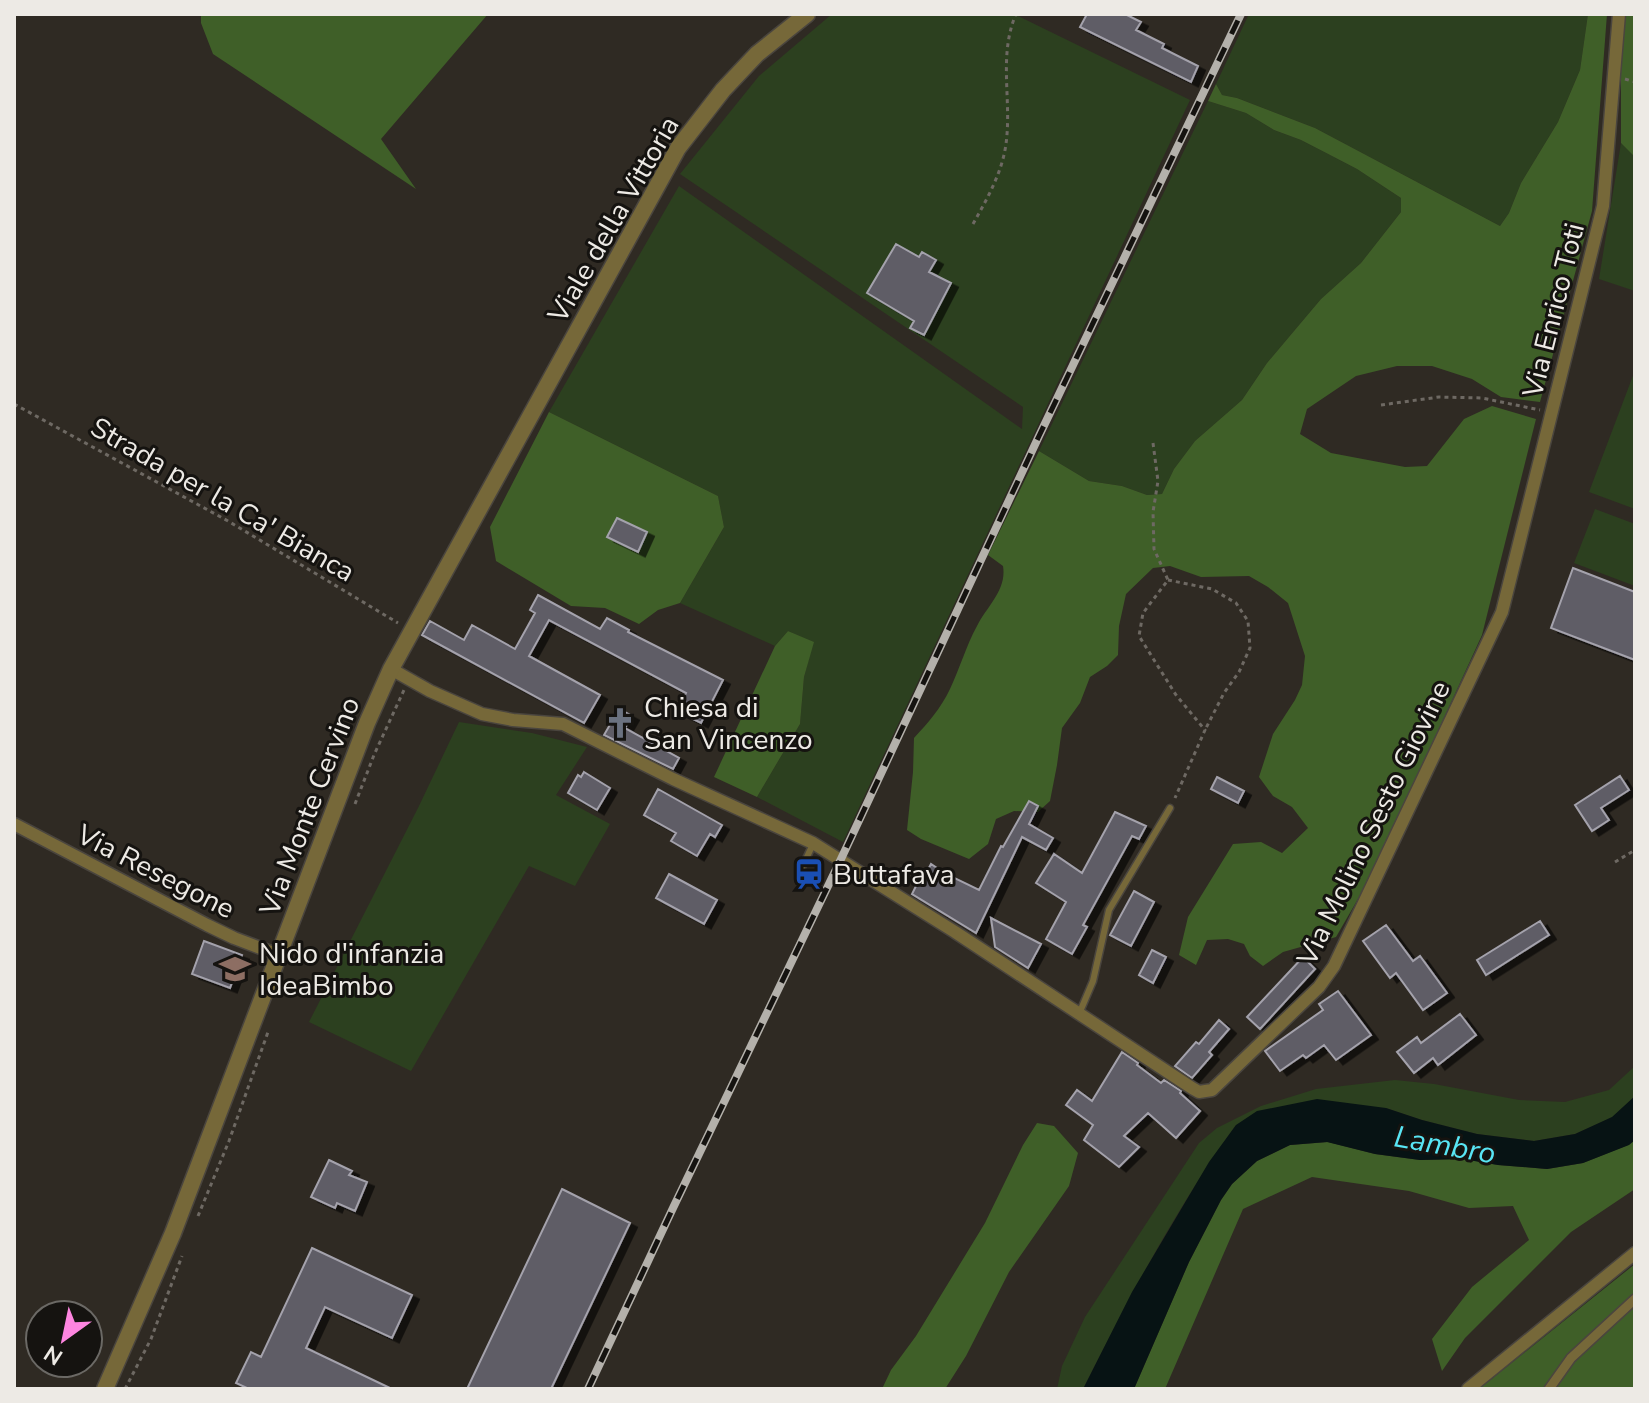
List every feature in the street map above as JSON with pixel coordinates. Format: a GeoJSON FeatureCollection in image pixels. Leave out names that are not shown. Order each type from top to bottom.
{"type":"FeatureCollection","features":[{"type":"Feature","properties":{"kind":"street","name":"Viale della Vittoria"},"geometry":{"type":"LineString","coordinates":[[544,392],[678,148],[723,90],[757,54],[807,14]]}},
{"type":"Feature","properties":{"kind":"street","name":"Via Enrico Toti"},"geometry":{"type":"LineString","coordinates":[[1502,612],[1603,206],[1619,14]]}},
{"type":"Feature","properties":{"kind":"street","name":"Via Monte Cervino"},"geometry":{"type":"LineString","coordinates":[[105,1389],[173,1233],[367,723],[411,631],[544,392]]}},
{"type":"Feature","properties":{"kind":"street","name":"Via Molino Sesto Giovine"},"geometry":{"type":"LineString","coordinates":[[391,669],[430,691],[482,714],[563,724],[813,843],[1192,1088],[1206,1092],[1217,1086],[1319,987],[1334,966],[1502,612]]}},
{"type":"Feature","properties":{"kind":"street","name":"Via Resegone"},"geometry":{"type":"LineString","coordinates":[[14,824],[193,918],[279,955]]}},
{"type":"Feature","properties":{"kind":"street"},"geometry":{"type":"LineString","coordinates":[[1468,1389],[1635,1253]]}},
{"type":"Feature","properties":{"kind":"street"},"geometry":{"type":"LineString","coordinates":[[1549,1389],[1571,1358],[1635,1299]]}},
{"type":"Feature","properties":{"kind":"lane"},"geometry":{"type":"LineString","coordinates":[[1079,1014],[1093,981],[1109,910],[1170,808]]}},
{"type":"Feature","properties":{"kind":"lane"},"geometry":{"type":"LineString","coordinates":[[799,874],[813,843]]}},
{"type":"Feature","properties":{"kind":"path"},"geometry":{"type":"LineString","coordinates":[[973,224],[996,181],[1006,146],[1006,50],[1016,14]]}},
{"type":"Feature","properties":{"kind":"path"},"geometry":{"type":"LineString","coordinates":[[1381,405],[1439,397],[1482,398],[1552,413]]}},
{"type":"Feature","properties":{"kind":"path","name":"Strada per la Ca' Bianca"},"geometry":{"type":"LineString","coordinates":[[14,404],[228,521],[411,631]]}},
{"type":"Feature","properties":{"kind":"path"},"geometry":{"type":"LineString","coordinates":[[1153,443],[1158,481],[1153,512],[1154,549],[1168,580]]}},
{"type":"Feature","properties":{"kind":"path"},"geometry":{"type":"LineString","coordinates":[[1168,580],[1143,613],[1139,636],[1176,695],[1205,730]]}},
{"type":"Feature","properties":{"kind":"path"},"geometry":{"type":"LineString","coordinates":[[1168,580],[1212,589],[1236,603],[1248,621],[1250,648],[1205,730],[1170,808]]}},
{"type":"Feature","properties":{"kind":"path"},"geometry":{"type":"LineString","coordinates":[[1615,862],[1635,850]]}},
{"type":"Feature","properties":{"kind":"green space"},"geometry":{"type":"Polygon","coordinates":[[[201,14],[488,14],[381,139],[416,189],[213,54],[201,23],[201,14]]]}},
{"type":"Feature","properties":{"kind":"green space"},"geometry":{"type":"Polygon","coordinates":[[[832,14],[1014,14],[1190,100],[843,842],[757,797],[800,724],[804,677],[813,642],[788,631],[775,646],[680,603],[724,527],[718,496],[549,412],[679,186],[1022,429],[1023,407],[680,174],[759,76],[832,14]]]}},
{"type":"Feature","properties":{"kind":"green space"},"geometry":{"type":"Polygon","coordinates":[[[1249,14],[1588,14],[1580,70],[1558,122],[1521,183],[1500,226],[1315,128],[1222,95],[1216,84],[1249,14]]]}},
{"type":"Feature","properties":{"kind":"green space"},"geometry":{"type":"Polygon","coordinates":[[[1588,14],[1607,14],[1592,211],[1540,402],[1501,397],[1472,379],[1432,366],[1397,366],[1356,376],[1307,409],[1300,434],[1331,453],[1405,467],[1427,466],[1464,419],[1492,406],[1536,419],[1482,635],[1373,873],[1336,937],[1283,952],[1263,966],[1250,956],[1244,944],[1228,939],[1207,940],[1196,965],[1179,955],[1188,917],[1233,844],[1261,842],[1282,853],[1308,828],[1292,807],[1273,796],[1259,777],[1273,734],[1302,685],[1305,656],[1288,603],[1249,576],[1201,577],[1170,566],[1153,568],[1126,594],[1119,626],[1118,655],[1090,677],[1080,703],[1062,728],[1050,801],[1038,812],[1014,811],[996,819],[988,844],[969,859],[907,830],[914,738],[946,696],[973,634],[999,590],[1003,566],[988,555],[1039,451],[1089,481],[1122,486],[1147,495],[1162,494],[1174,469],[1195,441],[1242,400],[1267,363],[1321,299],[1361,263],[1401,212],[1401,198],[1357,169],[1301,140],[1274,130],[1246,113],[1208,101],[1216,84],[1222,95],[1315,128],[1500,226],[1521,183],[1558,122],[1580,70],[1588,14]]]}},
{"type":"Feature","properties":{"kind":"green space"},"geometry":{"type":"Polygon","coordinates":[[[1625,14],[1635,14],[1633,155],[1621,143],[1625,14]]]}},
{"type":"Feature","properties":{"kind":"green space"},"geometry":{"type":"Polygon","coordinates":[[[1208,101],[1246,113],[1274,130],[1301,140],[1357,169],[1401,198],[1401,212],[1361,263],[1321,299],[1267,363],[1242,400],[1195,441],[1174,469],[1162,494],[1147,495],[1122,486],[1089,481],[1039,451],[1208,101]]]}},
{"type":"Feature","properties":{"kind":"green space"},"geometry":{"type":"Polygon","coordinates":[[[1621,143],[1633,154],[1635,152],[1635,291],[1599,279],[1621,143]]]}},
{"type":"Feature","properties":{"kind":"green space"},"geometry":{"type":"Polygon","coordinates":[[[1635,373],[1635,509],[1589,492],[1635,373]]]}},
{"type":"Feature","properties":{"kind":"green space"},"geometry":{"type":"Polygon","coordinates":[[[549,412],[718,496],[724,527],[680,603],[658,610],[639,624],[605,608],[571,606],[496,561],[490,527],[549,412]]]}},
{"type":"Feature","properties":{"kind":"green space"},"geometry":{"type":"Polygon","coordinates":[[[1595,509],[1635,524],[1635,586],[1574,563],[1595,509]]]}},
{"type":"Feature","properties":{"kind":"green space"},"geometry":{"type":"Polygon","coordinates":[[[788,631],[814,642],[804,677],[800,724],[757,797],[714,777],[775,646],[788,631]]]}},
{"type":"Feature","properties":{"kind":"green space"},"geometry":{"type":"Polygon","coordinates":[[[459,722],[532,733],[587,747],[556,795],[610,824],[575,886],[529,866],[411,1071],[309,1022],[459,722]]]}},
{"type":"Feature","properties":{"kind":"green space"},"geometry":{"type":"Polygon","coordinates":[[[1635,1066],[1635,1096],[1613,1117],[1575,1134],[1534,1141],[1477,1134],[1386,1108],[1236,1125],[1173,1221],[1083,1389],[1057,1389],[1062,1366],[1085,1317],[1199,1143],[1217,1128],[1261,1106],[1316,1089],[1395,1080],[1519,1100],[1565,1102],[1609,1090],[1635,1066]]]}},
{"type":"Feature","properties":{"kind":"green space"},"geometry":{"type":"Polygon","coordinates":[[[1037,1123],[1054,1126],[1078,1153],[1069,1186],[1009,1272],[966,1356],[945,1389],[882,1389],[985,1223],[1037,1123]]]}},
{"type":"Feature","properties":{"kind":"green space"},"geometry":{"type":"Polygon","coordinates":[[[1635,1140],[1635,1189],[1571,1232],[1465,1338],[1442,1371],[1432,1339],[1472,1287],[1529,1240],[1513,1206],[1469,1208],[1409,1191],[1312,1177],[1243,1209],[1165,1389],[1134,1389],[1189,1262],[1221,1200],[1232,1184],[1257,1161],[1290,1145],[1328,1142],[1375,1154],[1420,1160],[1463,1159],[1547,1169],[1583,1163],[1635,1140]]]}},
{"type":"Feature","properties":{"kind":"green space"},"geometry":{"type":"Polygon","coordinates":[[[1635,1264],[1635,1389],[1479,1389],[1635,1264]]]}},
{"type":"Feature","properties":{"kind":"water","name":"Lambro"},"geometry":{"type":"Polygon","coordinates":[[[1635,1096],[1635,1140],[1583,1163],[1547,1169],[1463,1159],[1420,1160],[1375,1154],[1327,1142],[1290,1145],[1257,1161],[1232,1184],[1221,1200],[1189,1262],[1134,1389],[1083,1389],[1132,1292],[1209,1162],[1236,1125],[1257,1111],[1317,1099],[1386,1108],[1477,1134],[1534,1141],[1575,1134],[1612,1117],[1635,1096]]]}},
{"type":"Feature","properties":{"kind":"building"},"geometry":{"type":"Polygon","coordinates":[[[1087,14],[1125,14],[1141,22],[1136,30],[1164,44],[1162,48],[1198,66],[1191,82],[1080,27],[1087,14]]]}},
{"type":"Feature","properties":{"kind":"building"},"geometry":{"type":"Polygon","coordinates":[[[896,244],[919,257],[922,252],[936,260],[929,272],[951,283],[924,335],[910,328],[914,321],[867,293],[896,244]]]}},
{"type":"Feature","properties":{"kind":"building"},"geometry":{"type":"Polygon","coordinates":[[[617,518],[647,532],[638,552],[607,537],[617,518]]]}},
{"type":"Feature","properties":{"kind":"building"},"geometry":{"type":"Polygon","coordinates":[[[1573,568],[1635,592],[1635,660],[1551,628],[1573,568]]]}},
{"type":"Feature","properties":{"kind":"building"},"geometry":{"type":"Polygon","coordinates":[[[538,595],[600,629],[607,618],[628,632],[723,680],[701,723],[677,711],[686,693],[549,620],[529,656],[600,695],[584,723],[422,635],[430,621],[464,640],[472,625],[515,649],[535,613],[530,610],[538,595]]]}},
{"type":"Feature","properties":{"kind":"building"},"geometry":{"type":"Polygon","coordinates":[[[619,709],[632,716],[625,728],[679,758],[673,769],[604,735],[619,709]]]}},
{"type":"Feature","properties":{"kind":"building"},"geometry":{"type":"Polygon","coordinates":[[[584,772],[610,788],[597,810],[568,793],[578,775],[581,777],[584,772]]]}},
{"type":"Feature","properties":{"kind":"building"},"geometry":{"type":"Polygon","coordinates":[[[1620,776],[1629,790],[1601,808],[1609,820],[1592,831],[1575,805],[1620,776]]]}},
{"type":"Feature","properties":{"kind":"building"},"geometry":{"type":"Polygon","coordinates":[[[1217,777],[1244,791],[1238,803],[1211,789],[1217,777]]]}},
{"type":"Feature","properties":{"kind":"building"},"geometry":{"type":"Polygon","coordinates":[[[658,789],[722,825],[715,837],[710,834],[697,856],[671,841],[676,833],[644,815],[658,789]]]}},
{"type":"Feature","properties":{"kind":"building"},"geometry":{"type":"Polygon","coordinates":[[[1029,801],[1038,806],[1029,824],[1053,838],[1046,850],[1022,837],[976,933],[912,894],[931,864],[979,890],[1029,801]]]}},
{"type":"Feature","properties":{"kind":"building"},"geometry":{"type":"Polygon","coordinates":[[[1115,812],[1146,826],[1139,839],[1132,836],[1083,925],[1087,927],[1072,954],[1046,939],[1066,902],[1036,883],[1054,854],[1082,873],[1115,812]]]}},
{"type":"Feature","properties":{"kind":"building"},"geometry":{"type":"Polygon","coordinates":[[[669,874],[717,900],[704,924],[656,898],[669,874]]]}},
{"type":"Feature","properties":{"kind":"building"},"geometry":{"type":"Polygon","coordinates":[[[1134,891],[1154,902],[1131,946],[1110,935],[1134,891]]]}},
{"type":"Feature","properties":{"kind":"building"},"geometry":{"type":"Polygon","coordinates":[[[991,918],[1041,944],[1028,968],[995,947],[991,918]]]}},
{"type":"Feature","properties":{"kind":"building"},"geometry":{"type":"Polygon","coordinates":[[[1540,921],[1549,935],[1486,975],[1477,960],[1540,921]]]}},
{"type":"Feature","properties":{"kind":"building"},"geometry":{"type":"Polygon","coordinates":[[[1386,925],[1413,961],[1420,956],[1447,993],[1423,1010],[1396,973],[1390,978],[1363,941],[1386,925]]]}},
{"type":"Feature","properties":{"kind":"building"},"geometry":{"type":"Polygon","coordinates":[[[204,941],[242,955],[230,988],[192,974],[204,941]]]}},
{"type":"Feature","properties":{"kind":"building"},"geometry":{"type":"Polygon","coordinates":[[[1152,950],[1166,957],[1153,983],[1139,975],[1152,950]]]}},
{"type":"Feature","properties":{"kind":"building"},"geometry":{"type":"Polygon","coordinates":[[[1303,957],[1315,969],[1260,1029],[1247,1017],[1303,957]]]}},
{"type":"Feature","properties":{"kind":"building"},"geometry":{"type":"Polygon","coordinates":[[[1338,991],[1371,1035],[1336,1060],[1324,1045],[1280,1071],[1265,1051],[1323,1010],[1319,1004],[1338,991]]]}},
{"type":"Feature","properties":{"kind":"building"},"geometry":{"type":"Polygon","coordinates":[[[1460,1014],[1476,1035],[1438,1065],[1433,1058],[1414,1073],[1397,1052],[1417,1037],[1421,1043],[1460,1014]]]}},
{"type":"Feature","properties":{"kind":"building"},"geometry":{"type":"Polygon","coordinates":[[[1219,1020],[1229,1029],[1192,1078],[1175,1066],[1219,1020]]]}},
{"type":"Feature","properties":{"kind":"building"},"geometry":{"type":"Polygon","coordinates":[[[1122,1052],[1161,1083],[1164,1080],[1181,1091],[1200,1111],[1176,1138],[1148,1113],[1124,1136],[1139,1147],[1119,1167],[1084,1140],[1093,1125],[1066,1105],[1077,1090],[1092,1101],[1122,1052]]]}},
{"type":"Feature","properties":{"kind":"building"},"geometry":{"type":"Polygon","coordinates":[[[329,1160],[352,1171],[349,1175],[367,1182],[355,1211],[337,1203],[335,1208],[311,1197],[329,1160]]]}},
{"type":"Feature","properties":{"kind":"building"},"geometry":{"type":"Polygon","coordinates":[[[562,1189],[630,1223],[551,1389],[467,1389],[562,1189]]]}},
{"type":"Feature","properties":{"kind":"building"},"geometry":{"type":"Polygon","coordinates":[[[312,1248],[412,1295],[392,1338],[325,1307],[306,1348],[392,1389],[249,1389],[236,1383],[251,1352],[261,1357],[312,1248]]]}},
{"type":"Feature","properties":{"kind":"railway"},"geometry":{"type":"LineString","coordinates":[[588,1389],[1241,14]]}},
{"type":"Feature","properties":{"kind":"place","name":"Chiesa di San Vincenzo"},"geometry":{"type":"Point","coordinates":[620,723]}},
{"type":"Feature","properties":{"kind":"place","name":"Buttafava"},"geometry":{"type":"Point","coordinates":[809,874]}},
{"type":"Feature","properties":{"kind":"place","name":"Nido d'infanzia IdeaBimbo"},"geometry":{"type":"Point","coordinates":[235,969]}}]}
